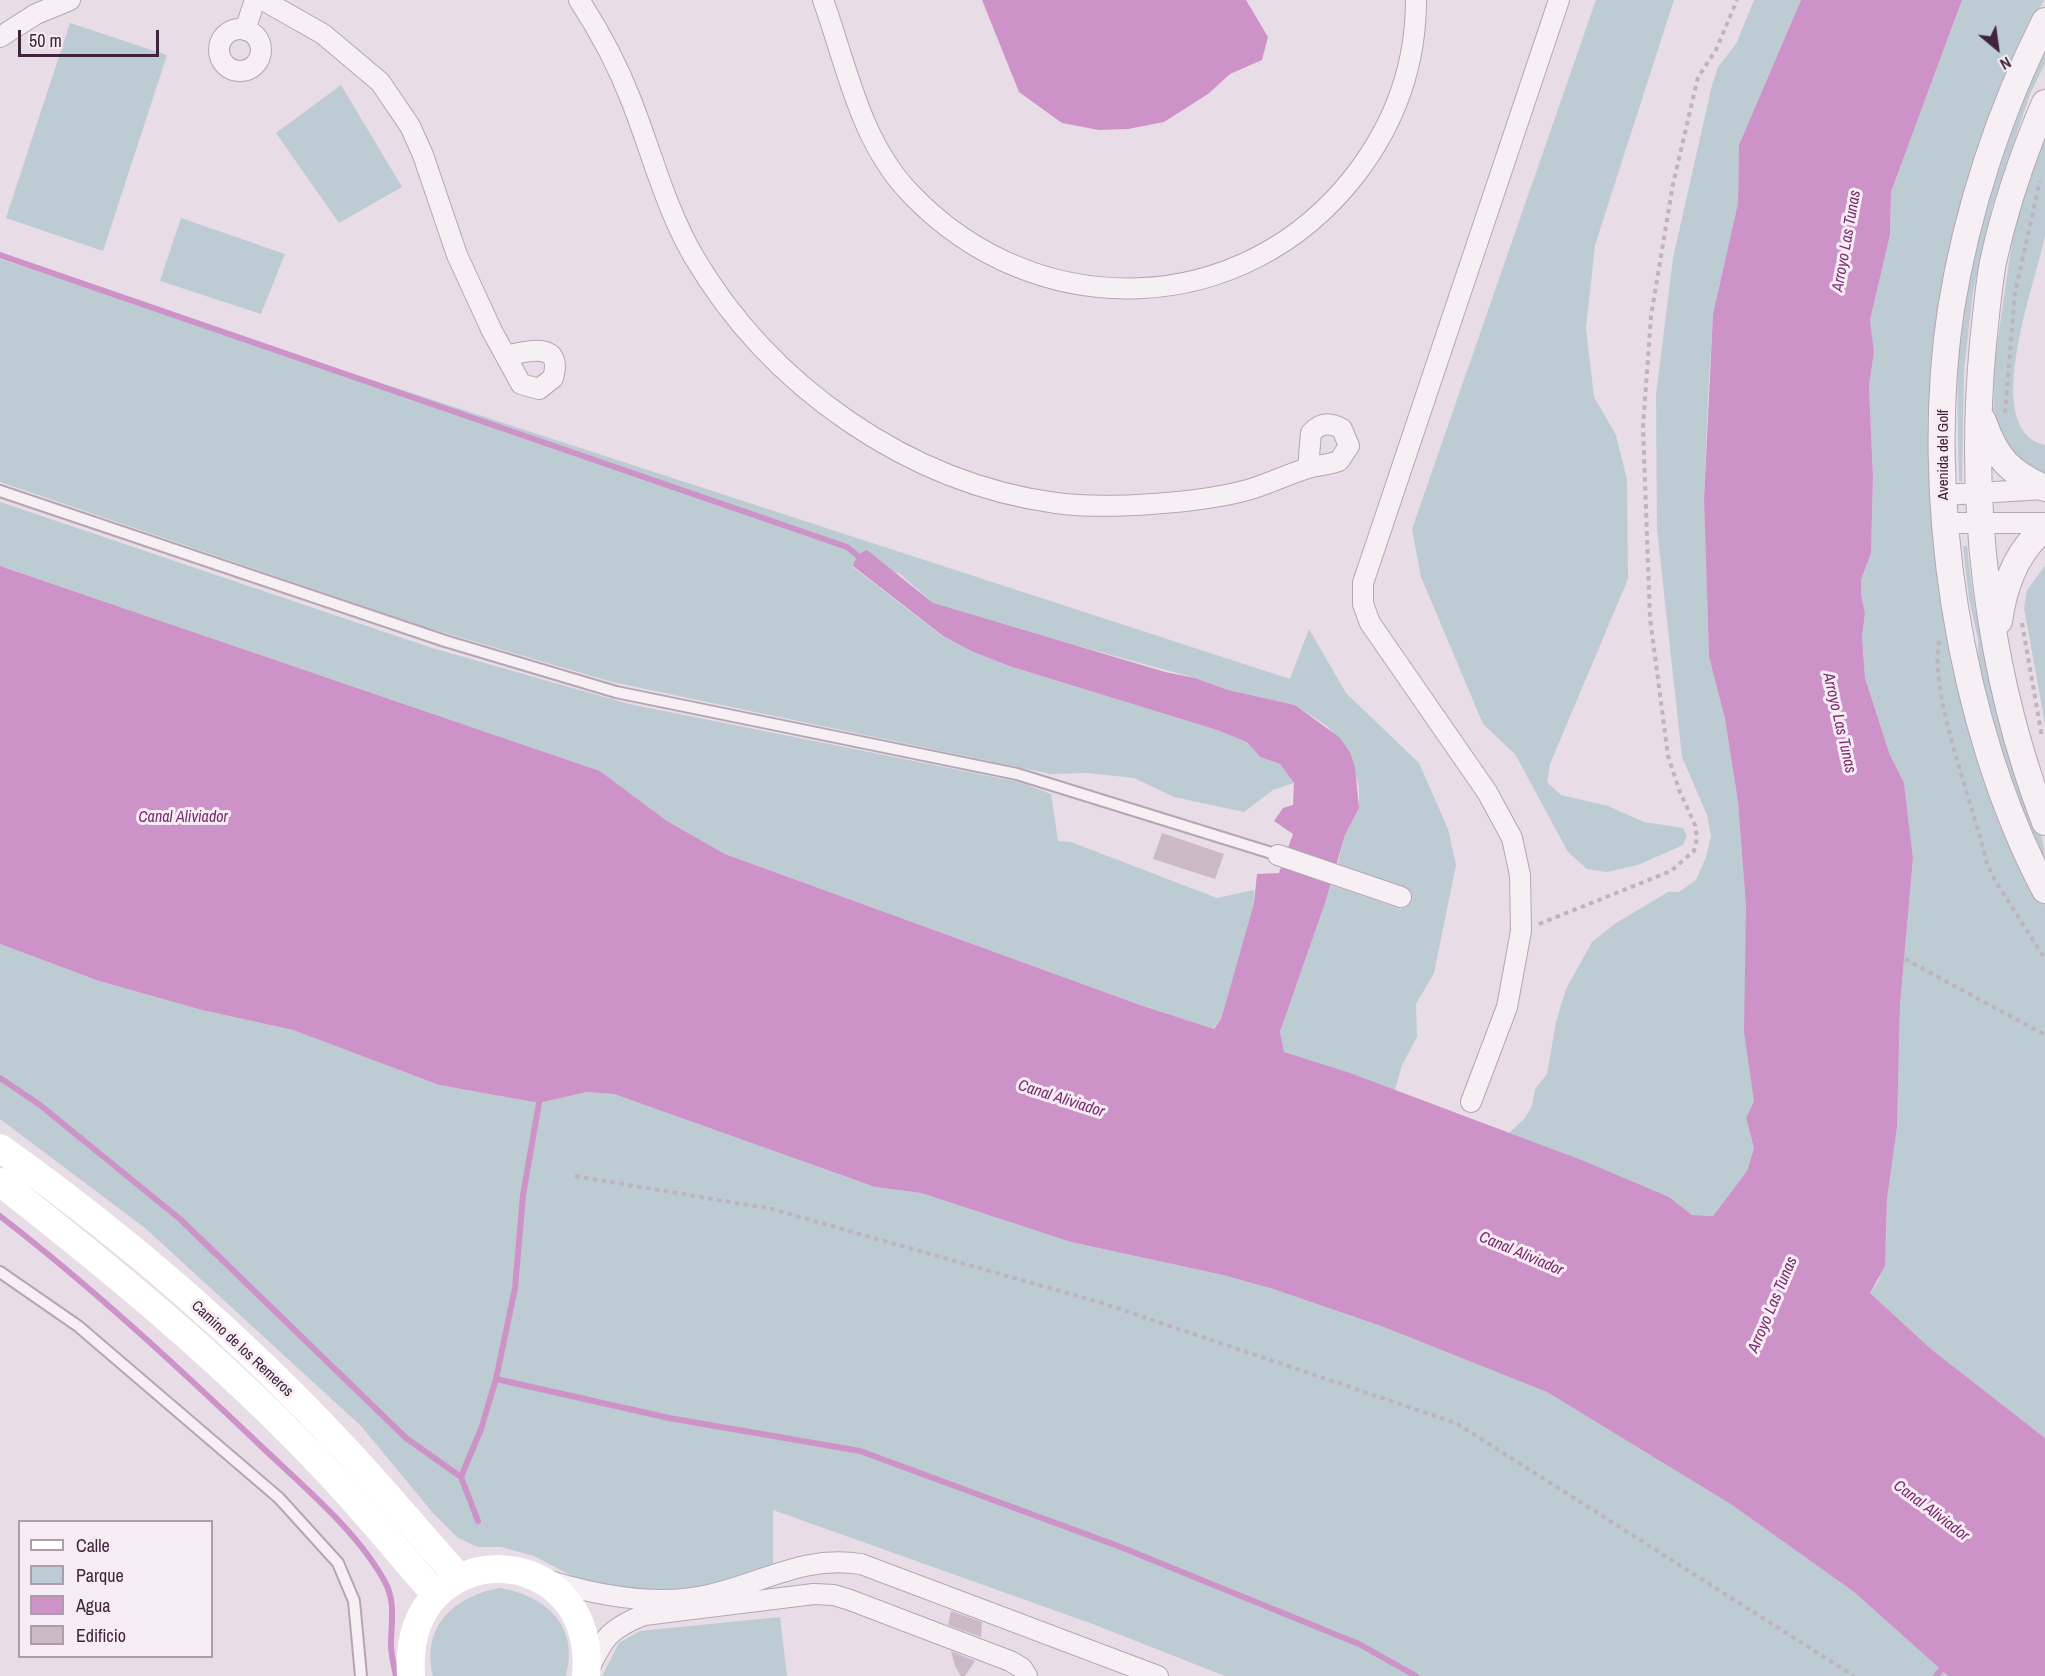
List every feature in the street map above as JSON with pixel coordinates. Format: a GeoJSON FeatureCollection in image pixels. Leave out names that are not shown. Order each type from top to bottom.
{"type":"FeatureCollection","features":[{"type":"Feature","properties":{"kind":"main road","name":"Camino de los Remeros"},"geometry":{"type":"LineString","coordinates":[[0,1148],[120,1240],[245,1350],[348,1451],[459,1578]]}},
{"type":"Feature","properties":{"kind":"main road","name":"Camino de los Remeros"},"geometry":{"type":"LineString","coordinates":[[0,1182],[104,1263],[226,1370],[327,1471],[436,1595]]}},
{"type":"Feature","properties":{"kind":"main road"},"geometry":{"type":"LineString","coordinates":[[411,1676],[409,1652],[414,1628],[425,1607],[436,1595],[459,1578],[486,1569],[510,1569],[534,1576],[555,1588],[571,1606],[582,1628],[587,1651],[586,1676]]}},
{"type":"Feature","properties":{"kind":"street"},"geometry":{"type":"LineString","coordinates":[[0,37],[36,14],[70,0]]}},
{"type":"Feature","properties":{"kind":"street"},"geometry":{"type":"LineString","coordinates":[[245,30],[255,0]]}},
{"type":"Feature","properties":{"kind":"street"},"geometry":{"type":"LineString","coordinates":[[263,0],[323,34],[355,59],[380,82],[405,118],[438,193],[457,255],[506,356]]}},
{"type":"Feature","properties":{"kind":"street"},"geometry":{"type":"LineString","coordinates":[[579,0],[611,53],[631,100],[664,197],[695,259],[737,318],[762,347],[805,388],[853,426],[921,464],[948,474],[1057,504],[1099,505],[1208,498],[1248,490],[1308,468]]}},
{"type":"Feature","properties":{"kind":"street"},"geometry":{"type":"LineString","coordinates":[[823,0],[845,68],[876,145],[891,172],[938,220],[977,247],[1012,266],[1046,278],[1079,286],[1142,289],[1209,279],[1250,261],[1312,221],[1346,188],[1386,131],[1399,102],[1413,40],[1416,0]]}},
{"type":"Feature","properties":{"kind":"street"},"geometry":{"type":"LineString","coordinates":[[1472,1102],[1507,1007],[1521,931],[1520,875],[1512,838],[1487,792],[1370,623],[1363,604],[1363,584],[1559,0]]}},
{"type":"Feature","properties":{"kind":"street","name":"Avenida del Golf"},"geometry":{"type":"LineString","coordinates":[[2045,21],[2022,65],[1977,194],[1951,308],[1942,437],[1951,576],[1978,718],[2011,814],[2045,890]]}},
{"type":"Feature","properties":{"kind":"street"},"geometry":{"type":"LineString","coordinates":[[2045,102],[2020,164],[1993,263],[1979,411],[1982,523],[1996,642],[2009,709],[2023,762],[2045,822]]}},
{"type":"Feature","properties":{"kind":"street"},"geometry":{"type":"LineString","coordinates":[[1979,411],[2000,459],[2026,480],[2045,489]]}},
{"type":"Feature","properties":{"kind":"street"},"geometry":{"type":"LineString","coordinates":[[1944,495],[2045,489]]}},
{"type":"Feature","properties":{"kind":"street"},"geometry":{"type":"LineString","coordinates":[[1946,523],[2045,523]]}},
{"type":"Feature","properties":{"kind":"street"},"geometry":{"type":"LineString","coordinates":[[1996,642],[2004,591],[2024,549],[2045,528]]}},
{"type":"Feature","properties":{"kind":"street"},"geometry":{"type":"LineString","coordinates":[[1278,855],[1401,897]]}},
{"type":"Feature","properties":{"kind":"street"},"geometry":{"type":"LineString","coordinates":[[534,1576],[593,1593],[665,1601],[708,1596],[803,1565],[835,1560],[852,1563],[1129,1670],[1158,1676]]}},
{"type":"Feature","properties":{"kind":"street"},"geometry":{"type":"LineString","coordinates":[[586,1676],[600,1644],[620,1624],[644,1615],[814,1594],[834,1595],[850,1600],[1000,1657],[1022,1668],[1027,1676]]}},
{"type":"Feature","properties":{"kind":"lane"},"geometry":{"type":"LineString","coordinates":[[0,491],[445,641],[616,692],[1017,774],[1278,855]]}},
{"type":"Feature","properties":{"kind":"lane"},"geometry":{"type":"LineString","coordinates":[[0,1272],[78,1326],[270,1490],[338,1563],[354,1601],[361,1676]]}},
{"type":"Feature","properties":{"kind":"path"},"geometry":{"type":"LineString","coordinates":[[1521,931],[1671,871],[1694,851],[1697,838],[1695,825],[1680,792],[1668,756],[1650,618],[1643,427],[1651,316],[1673,184],[1698,77],[1716,50],[1737,0]]}},
{"type":"Feature","properties":{"kind":"path"},"geometry":{"type":"LineString","coordinates":[[2005,416],[2004,405],[2015,293],[2042,172]]}},
{"type":"Feature","properties":{"kind":"path"},"geometry":{"type":"LineString","coordinates":[[2020,613],[2043,741]]}},
{"type":"Feature","properties":{"kind":"path"},"geometry":{"type":"LineString","coordinates":[[1905,959],[2045,1035]]}},
{"type":"Feature","properties":{"kind":"path"},"geometry":{"type":"LineString","coordinates":[[575,1176],[783,1213],[1102,1303],[1456,1423],[1854,1676]]}},
{"type":"Feature","properties":{"kind":"green space"},"geometry":{"type":"Polygon","coordinates":[[[1596,0],[1674,0],[1595,245],[1586,328],[1594,397],[1616,435],[1627,479],[1628,579],[1550,764],[1547,782],[1561,795],[1608,806],[1644,822],[1683,828],[1687,836],[1683,845],[1638,865],[1607,872],[1587,869],[1568,852],[1515,754],[1483,724],[1421,577],[1412,529],[1596,0]]]}},
{"type":"Feature","properties":{"kind":"green space"},"geometry":{"type":"Polygon","coordinates":[[[1754,0],[1801,0],[1739,145],[1738,203],[1713,314],[1704,499],[1709,657],[1725,719],[1738,802],[1746,907],[1754,1101],[1746,1118],[1754,1148],[1747,1171],[1713,1216],[1692,1215],[1669,1197],[1509,1133],[1525,1118],[1532,1106],[1535,1089],[1547,1074],[1556,1022],[1566,989],[1592,942],[1616,923],[1668,892],[1679,892],[1696,880],[1706,857],[1711,836],[1707,815],[1682,757],[1657,529],[1656,395],[1673,258],[1712,85],[1718,67],[1736,44],[1754,0]]]}},
{"type":"Feature","properties":{"kind":"green space"},"geometry":{"type":"Polygon","coordinates":[[[1962,0],[2044,0],[2020,45],[1997,100],[1932,462],[2025,870],[2045,905],[2045,1438],[1931,1349],[1870,1293],[1879,1280],[1886,1243],[1887,1199],[1897,1127],[1900,1005],[1913,858],[1904,783],[1890,755],[1865,678],[1862,637],[1865,613],[1861,580],[1871,552],[1873,477],[1869,386],[1874,352],[1870,320],[1890,235],[1891,192],[1962,0]]]}},
{"type":"Feature","properties":{"kind":"green space"},"geometry":{"type":"Polygon","coordinates":[[[70,23],[167,55],[103,251],[6,218],[70,23]]]}},
{"type":"Feature","properties":{"kind":"green space"},"geometry":{"type":"Polygon","coordinates":[[[2045,38],[2045,64],[2030,94],[1992,208],[1973,292],[1964,371],[1962,482],[1959,481],[1958,364],[1962,294],[1967,261],[1984,196],[2045,38]]]}},
{"type":"Feature","properties":{"kind":"green space"},"geometry":{"type":"Polygon","coordinates":[[[341,85],[402,187],[339,223],[276,133],[341,85]]]}},
{"type":"Feature","properties":{"kind":"green space"},"geometry":{"type":"Polygon","coordinates":[[[2045,117],[2045,236],[2024,317],[2013,384],[2016,412],[2025,434],[2045,445],[2045,477],[2042,477],[2001,444],[1993,416],[1995,359],[2016,214],[2045,117]]]}},
{"type":"Feature","properties":{"kind":"green space"},"geometry":{"type":"Polygon","coordinates":[[[181,218],[285,254],[261,314],[160,281],[181,218]]]}},
{"type":"Feature","properties":{"kind":"green space"},"geometry":{"type":"Polygon","coordinates":[[[0,259],[1290,679],[1309,629],[1346,693],[1419,763],[1448,829],[1456,865],[1434,973],[1416,1004],[1417,1037],[1402,1065],[1395,1090],[1284,1052],[1280,1032],[1331,885],[1401,909],[1408,892],[1337,866],[1345,835],[1359,808],[1359,788],[1350,752],[1327,726],[1295,705],[1228,690],[1195,678],[969,616],[933,603],[899,573],[853,567],[942,636],[971,651],[1009,666],[1217,730],[1248,742],[1260,757],[1280,764],[1294,783],[1273,790],[1244,812],[1174,797],[1134,778],[1088,773],[1051,774],[612,682],[425,627],[0,482],[0,259]]]}},
{"type":"Feature","properties":{"kind":"green space"},"geometry":{"type":"Polygon","coordinates":[[[0,502],[432,648],[629,704],[1019,782],[1051,794],[1058,841],[1071,842],[1217,898],[1254,890],[1254,903],[1221,1019],[1213,1029],[1143,1006],[725,854],[667,821],[600,771],[0,566],[0,502]]]}},
{"type":"Feature","properties":{"kind":"green space"},"geometry":{"type":"Polygon","coordinates":[[[1963,546],[1967,546],[1978,623],[2001,723],[2037,818],[2045,861],[2023,815],[1979,690],[1978,639],[1969,599],[1963,546]]]}},
{"type":"Feature","properties":{"kind":"green space"},"geometry":{"type":"Polygon","coordinates":[[[2045,566],[2045,724],[2024,608],[2027,590],[2045,566]]]}},
{"type":"Feature","properties":{"kind":"green space"},"geometry":{"type":"Polygon","coordinates":[[[0,944],[99,981],[202,1010],[293,1030],[439,1085],[539,1103],[587,1092],[614,1094],[875,1187],[921,1193],[1071,1242],[1223,1275],[1273,1289],[1381,1326],[1547,1392],[1732,1505],[1854,1592],[1948,1676],[1225,1676],[1090,1623],[773,1510],[773,1565],[703,1587],[658,1592],[589,1585],[534,1556],[501,1547],[478,1547],[458,1538],[433,1513],[361,1426],[145,1228],[0,1119],[0,944]]]}},
{"type":"Feature","properties":{"kind":"green space"},"geometry":{"type":"Polygon","coordinates":[[[499,1588],[531,1598],[555,1616],[568,1642],[569,1658],[566,1676],[433,1676],[432,1642],[445,1617],[468,1599],[499,1588]]]}},
{"type":"Feature","properties":{"kind":"green space"},"geometry":{"type":"Polygon","coordinates":[[[780,1617],[787,1676],[602,1676],[619,1643],[640,1631],[780,1617]]]}},
{"type":"Feature","properties":{"kind":"water"},"geometry":{"type":"Polygon","coordinates":[[[982,0],[1246,0],[1268,37],[1262,60],[1230,74],[1208,94],[1164,122],[1128,129],[1099,130],[1062,123],[1019,92],[982,0]]]}},
{"type":"Feature","properties":{"kind":"water","name":"Canal Aliviador"},"geometry":{"type":"Polygon","coordinates":[[[1801,0],[1962,0],[1891,192],[1890,235],[1870,320],[1874,352],[1869,386],[1873,477],[1871,553],[1861,580],[1865,613],[1862,637],[1865,678],[1890,755],[1904,783],[1913,858],[1900,1005],[1897,1127],[1887,1199],[1885,1266],[1870,1293],[1931,1349],[2045,1438],[2045,1676],[1948,1676],[1854,1592],[1732,1505],[1547,1392],[1381,1326],[1273,1289],[1223,1275],[1071,1242],[921,1193],[875,1187],[614,1094],[587,1092],[539,1103],[439,1085],[293,1030],[202,1010],[99,981],[0,944],[0,566],[600,771],[667,821],[725,854],[1143,1006],[1214,1029],[1221,1019],[1254,903],[1257,874],[1279,873],[1293,834],[1274,821],[1283,808],[1293,805],[1294,783],[1280,764],[1260,757],[1247,742],[1217,730],[1009,666],[971,651],[943,636],[853,566],[857,555],[867,550],[933,603],[1165,672],[1195,678],[1228,690],[1295,705],[1339,737],[1350,752],[1355,767],[1359,808],[1345,835],[1326,900],[1280,1032],[1284,1052],[1350,1073],[1584,1161],[1669,1197],[1692,1215],[1713,1216],[1747,1171],[1754,1148],[1746,1118],[1754,1101],[1744,1032],[1746,907],[1738,802],[1725,719],[1709,657],[1704,499],[1713,314],[1738,203],[1739,145],[1801,0]]]}},
{"type":"Feature","properties":{"kind":"building"},"geometry":{"type":"Polygon","coordinates":[[[1162,833],[1224,854],[1215,879],[1153,859],[1162,833]]]}},
{"type":"Feature","properties":{"kind":"building"},"geometry":{"type":"Polygon","coordinates":[[[951,1611],[982,1622],[981,1637],[948,1625],[951,1611]]]}},
{"type":"Feature","properties":{"kind":"building"},"geometry":{"type":"Polygon","coordinates":[[[951,1651],[975,1661],[965,1676],[961,1676],[955,1666],[951,1651]]]}},
{"type":"Feature","properties":{"kind":"waterway"},"geometry":{"type":"LineString","coordinates":[[0,255],[847,547],[857,555]]}},
{"type":"Feature","properties":{"kind":"waterway"},"geometry":{"type":"LineString","coordinates":[[0,1078],[40,1105],[180,1219],[406,1438],[461,1477],[478,1521]]}},
{"type":"Feature","properties":{"kind":"waterway"},"geometry":{"type":"LineString","coordinates":[[461,1477],[481,1429],[496,1379],[515,1288],[523,1195],[539,1103]]}},
{"type":"Feature","properties":{"kind":"waterway"},"geometry":{"type":"LineString","coordinates":[[0,1216],[68,1271],[199,1388],[312,1494],[360,1545],[374,1563],[391,1597],[391,1649],[396,1676]]}},
{"type":"Feature","properties":{"kind":"waterway"},"geometry":{"type":"LineString","coordinates":[[496,1379],[669,1418],[860,1451],[1118,1546],[1359,1644],[1416,1676]]}},
{"type":"Feature","properties":{"kind":"waterway"},"geometry":{"type":"LineString","coordinates":[[1936,1676],[1941,1670]]}},
{"type":"Feature","properties":{"kind":"water label","name":"Arroyo Las Tunas"},"geometry":{"type":"Point","coordinates":[1847,241]}},
{"type":"Feature","properties":{"kind":"water label","name":"Arroyo Las Tunas"},"geometry":{"type":"Point","coordinates":[1839,723]}},
{"type":"Feature","properties":{"kind":"water label","name":"Arroyo Las Tunas"},"geometry":{"type":"Point","coordinates":[1773,1305]}}]}
